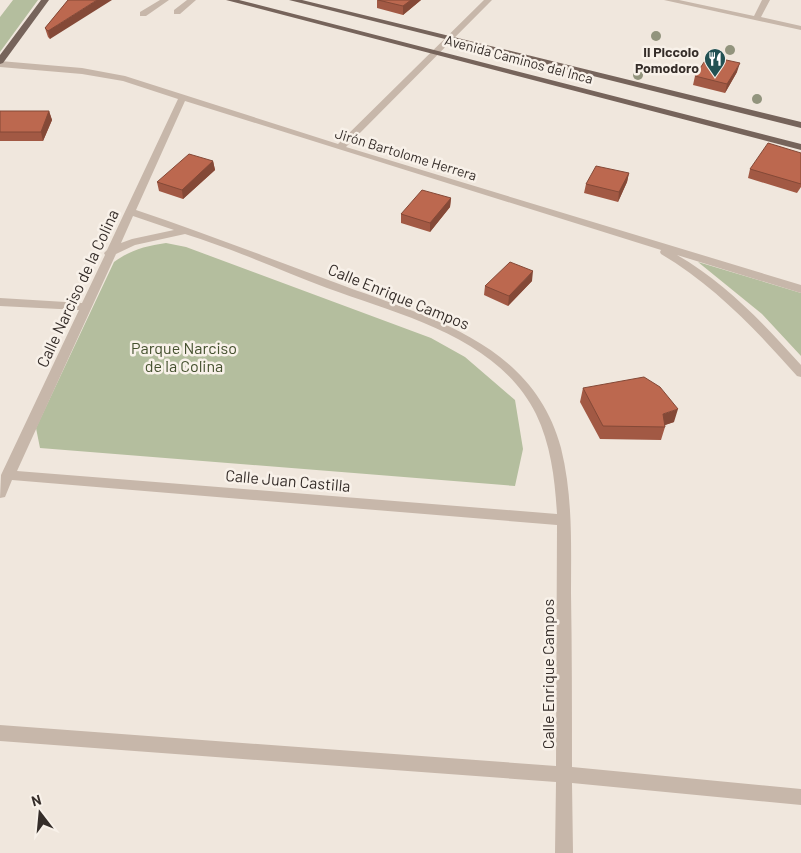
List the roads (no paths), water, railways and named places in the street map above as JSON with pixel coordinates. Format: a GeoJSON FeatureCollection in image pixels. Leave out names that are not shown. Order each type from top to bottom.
{"type":"FeatureCollection","features":[{"type":"Feature","properties":{"kind":"main road"},"geometry":{"type":"LineString","coordinates":[[0,63],[45,0]]}},
{"type":"Feature","properties":{"kind":"main road","name":"Avenida Caminos del Inca"},"geometry":{"type":"LineString","coordinates":[[230,0],[801,147]]}},
{"type":"Feature","properties":{"kind":"main road","name":"Avenida Caminos del Inca"},"geometry":{"type":"LineString","coordinates":[[294,0],[801,125]]}},
{"type":"Feature","properties":{"kind":"street"},"geometry":{"type":"LineString","coordinates":[[143,14],[164,0]]}},
{"type":"Feature","properties":{"kind":"street"},"geometry":{"type":"LineString","coordinates":[[177,12],[192,0]]}},
{"type":"Feature","properties":{"kind":"street"},"geometry":{"type":"LineString","coordinates":[[340,148],[488,0]]}},
{"type":"Feature","properties":{"kind":"street"},"geometry":{"type":"LineString","coordinates":[[668,0],[801,28]]}},
{"type":"Feature","properties":{"kind":"street"},"geometry":{"type":"LineString","coordinates":[[756,19],[766,0]]}},
{"type":"Feature","properties":{"kind":"street","name":"Jirón Bartolome Herrera"},"geometry":{"type":"LineString","coordinates":[[0,63],[82,71],[125,78],[340,148],[801,289]]}},
{"type":"Feature","properties":{"kind":"street","name":"Calle Narciso de la Colina"},"geometry":{"type":"LineString","coordinates":[[0,494],[109,253],[183,97]]}},
{"type":"Feature","properties":{"kind":"street","name":"Calle Enrique Campos"},"geometry":{"type":"LineString","coordinates":[[130,211],[426,321],[454,334],[500,361],[522,383],[540,411],[555,446],[562,481],[564,520],[562,774],[564,853]]}},
{"type":"Feature","properties":{"kind":"street"},"geometry":{"type":"LineString","coordinates":[[109,253],[132,242],[188,231]]}},
{"type":"Feature","properties":{"kind":"street"},"geometry":{"type":"LineString","coordinates":[[639,238],[682,261],[722,291],[759,326],[801,373]]}},
{"type":"Feature","properties":{"kind":"street"},"geometry":{"type":"LineString","coordinates":[[0,302],[85,307]]}},
{"type":"Feature","properties":{"kind":"street","name":"Calle Juan Castilla"},"geometry":{"type":"LineString","coordinates":[[8,475],[564,520]]}},
{"type":"Feature","properties":{"kind":"street"},"geometry":{"type":"LineString","coordinates":[[0,733],[562,774],[801,796]]}},
{"type":"Feature","properties":{"kind":"place","name":"Il Piccolo Pomodoro"},"geometry":{"type":"Point","coordinates":[715,78]}},
{"type":"Feature","properties":{"kind":"park label","name":"Parque Narciso de la Colina"},"geometry":{"type":"Point","coordinates":[184,356]}}]}
